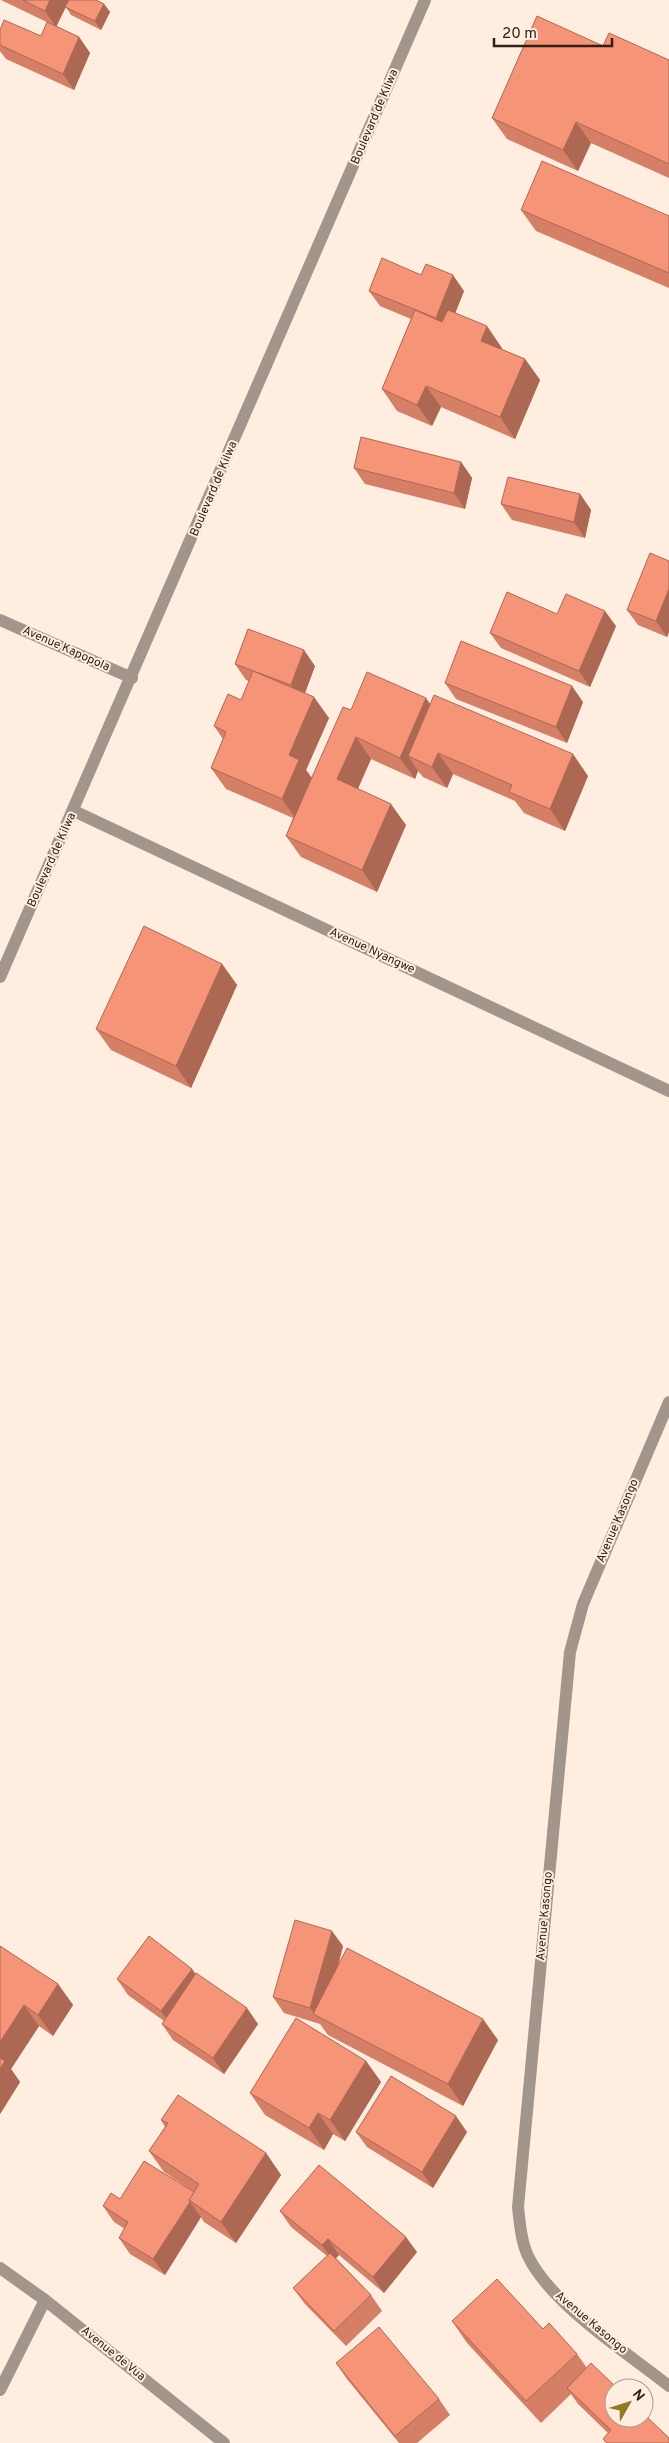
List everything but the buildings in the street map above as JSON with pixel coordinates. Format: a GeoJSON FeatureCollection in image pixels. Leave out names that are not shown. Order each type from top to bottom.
{"type":"FeatureCollection","features":[{"type":"Feature","properties":{"kind":"street","name":"Boulevard de Kilwa"},"geometry":{"type":"LineString","coordinates":[[0,977],[132,678],[425,0]]}},
{"type":"Feature","properties":{"kind":"street","name":"Avenue Kapopola"},"geometry":{"type":"LineString","coordinates":[[0,620],[132,678]]}},
{"type":"Feature","properties":{"kind":"street","name":"Avenue Nyangwe"},"geometry":{"type":"LineString","coordinates":[[74,810],[669,1091]]}},
{"type":"Feature","properties":{"kind":"street","name":"Avenue Kasongo"},"geometry":{"type":"LineString","coordinates":[[669,1402],[583,1604],[570,1652],[518,2208],[520,2233],[528,2256],[548,2286],[560,2300],[669,2386]]}},
{"type":"Feature","properties":{"kind":"street","name":"Avenue de Vua"},"geometry":{"type":"LineString","coordinates":[[0,2268],[45,2300],[224,2443]]}},
{"type":"Feature","properties":{"kind":"street"},"geometry":{"type":"LineString","coordinates":[[0,2390],[45,2300]]}}]}
